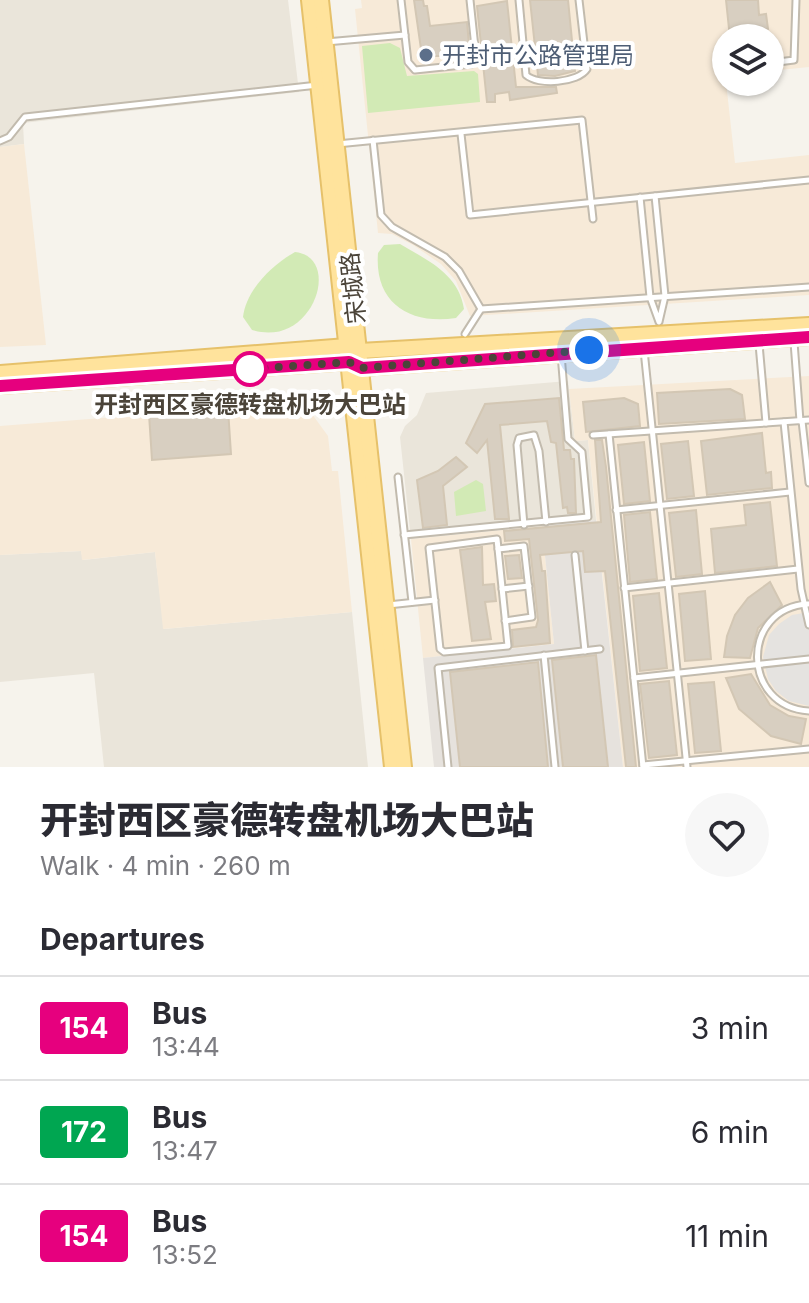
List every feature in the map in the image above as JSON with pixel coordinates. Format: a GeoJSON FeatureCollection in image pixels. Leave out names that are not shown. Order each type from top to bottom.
{"type":"FeatureCollection","features":[{"type":"Feature","properties":{"kind":"main road","name":"宋城路"},"geometry":{"type":"LineString","coordinates":[[309,0],[404,767]]}},
{"type":"Feature","properties":{"kind":"main road","name":"宋城路"},"geometry":{"type":"LineString","coordinates":[[321,0],[392,767]]}},
{"type":"Feature","properties":{"kind":"main road"},"geometry":{"type":"LineString","coordinates":[[0,386],[659,328],[809,325]]}},
{"type":"Feature","properties":{"kind":"main road"},"geometry":{"type":"LineString","coordinates":[[0,373],[354,357],[561,352],[809,337]]}},
{"type":"Feature","properties":{"kind":"lane"},"geometry":{"type":"LineString","coordinates":[[401,0],[411,69],[472,64],[476,57],[470,0]]}},
{"type":"Feature","properties":{"kind":"lane"},"geometry":{"type":"LineString","coordinates":[[519,0],[526,75],[538,82],[578,77],[587,69],[579,0]]}},
{"type":"Feature","properties":{"kind":"lane"},"geometry":{"type":"LineString","coordinates":[[784,61],[794,60],[796,0]]}},
{"type":"Feature","properties":{"kind":"lane"},"geometry":{"type":"LineString","coordinates":[[325,42],[405,35]]}},
{"type":"Feature","properties":{"kind":"lane"},"geometry":{"type":"LineString","coordinates":[[0,141],[9,137],[25,117],[319,85]]}},
{"type":"Feature","properties":{"kind":"lane"},"geometry":{"type":"LineString","coordinates":[[336,144],[582,120],[593,219]]}},
{"type":"Feature","properties":{"kind":"lane"},"geometry":{"type":"LineString","coordinates":[[461,134],[470,215],[809,180]]}},
{"type":"Feature","properties":{"kind":"lane"},"geometry":{"type":"LineString","coordinates":[[373,140],[381,215],[392,227],[445,257],[459,271],[481,309]]}},
{"type":"Feature","properties":{"kind":"lane"},"geometry":{"type":"LineString","coordinates":[[655,196],[665,296],[659,328]]}},
{"type":"Feature","properties":{"kind":"lane"},"geometry":{"type":"LineString","coordinates":[[640,197],[650,297],[659,328]]}},
{"type":"Feature","properties":{"kind":"lane"},"geometry":{"type":"LineString","coordinates":[[481,309],[809,287]]}},
{"type":"Feature","properties":{"kind":"lane"},"geometry":{"type":"LineString","coordinates":[[465,334],[481,309]]}},
{"type":"Feature","properties":{"kind":"lane"},"geometry":{"type":"LineString","coordinates":[[793,338],[809,483]]}},
{"type":"Feature","properties":{"kind":"lane"},"geometry":{"type":"LineString","coordinates":[[759,340],[766,423]]}},
{"type":"Feature","properties":{"kind":"lane"},"geometry":{"type":"LineString","coordinates":[[644,347],[686,764]]}},
{"type":"Feature","properties":{"kind":"lane"},"geometry":{"type":"LineString","coordinates":[[404,535],[588,517],[582,452],[568,439],[561,352]]}},
{"type":"Feature","properties":{"kind":"lane"},"geometry":{"type":"LineString","coordinates":[[593,435],[804,420]]}},
{"type":"Feature","properties":{"kind":"lane"},"geometry":{"type":"LineString","coordinates":[[784,422],[799,569],[808,604],[809,625]]}},
{"type":"Feature","properties":{"kind":"lane"},"geometry":{"type":"LineString","coordinates":[[609,434],[643,766],[686,764],[809,748],[809,756]]}},
{"type":"Feature","properties":{"kind":"lane"},"geometry":{"type":"LineString","coordinates":[[524,525],[517,445],[519,438],[530,435],[534,435],[539,451],[546,522]]}},
{"type":"Feature","properties":{"kind":"lane"},"geometry":{"type":"LineString","coordinates":[[398,477],[412,602]]}},
{"type":"Feature","properties":{"kind":"lane"},"geometry":{"type":"LineString","coordinates":[[616,510],[791,492]]}},
{"type":"Feature","properties":{"kind":"lane"},"geometry":{"type":"LineString","coordinates":[[497,539],[498,549],[508,646],[444,652],[440,649],[429,548],[497,539]]}},
{"type":"Feature","properties":{"kind":"lane"},"geometry":{"type":"LineString","coordinates":[[498,549],[524,546],[529,586],[532,617],[505,621]]}},
{"type":"Feature","properties":{"kind":"lane"},"geometry":{"type":"LineString","coordinates":[[575,555],[585,651]]}},
{"type":"Feature","properties":{"kind":"lane"},"geometry":{"type":"LineString","coordinates":[[624,588],[799,569]]}},
{"type":"Feature","properties":{"kind":"lane"},"geometry":{"type":"LineString","coordinates":[[502,589],[529,586]]}},
{"type":"Feature","properties":{"kind":"lane"},"geometry":{"type":"LineString","coordinates":[[386,605],[435,600]]}},
{"type":"Feature","properties":{"kind":"lane"},"geometry":{"type":"LineString","coordinates":[[808,604],[787,609],[767,625],[757,648],[756,665],[764,687],[775,699],[789,708],[809,711]]}},
{"type":"Feature","properties":{"kind":"lane"},"geometry":{"type":"LineString","coordinates":[[448,767],[438,668],[600,649]]}},
{"type":"Feature","properties":{"kind":"lane"},"geometry":{"type":"LineString","coordinates":[[544,655],[555,767]]}},
{"type":"Feature","properties":{"kind":"lane"},"geometry":{"type":"LineString","coordinates":[[634,678],[809,659]]}},
{"type":"Feature","properties":{"kind":"shaded area"},"geometry":{"type":"Polygon","coordinates":[[[0,0],[288,0],[299,92],[23,123],[24,144],[0,147],[0,0]]]}},
{"type":"Feature","properties":{"kind":"shaded area"},"geometry":{"type":"Polygon","coordinates":[[[361,0],[809,0],[809,67],[784,70],[784,24],[712,24],[712,96],[728,96],[735,163],[809,155],[809,295],[470,316],[456,281],[441,264],[392,234],[378,233],[355,9],[362,8],[361,0]]]}},
{"type":"Feature","properties":{"kind":"shaded area"},"geometry":{"type":"Polygon","coordinates":[[[24,144],[46,345],[0,347],[0,147],[24,144]]]}},
{"type":"Feature","properties":{"kind":"shaded area"},"geometry":{"type":"Polygon","coordinates":[[[809,376],[809,767],[623,767],[588,440],[575,441],[569,389],[809,376]]]}},
{"type":"Feature","properties":{"kind":"shaded area"},"geometry":{"type":"Polygon","coordinates":[[[568,381],[575,441],[588,440],[596,520],[411,539],[400,437],[405,426],[417,415],[426,393],[568,381]]]}},
{"type":"Feature","properties":{"kind":"shaded area"},"geometry":{"type":"Polygon","coordinates":[[[282,404],[312,414],[328,436],[332,471],[338,471],[352,612],[163,629],[155,552],[82,560],[81,551],[0,555],[0,426],[282,404]]]}},
{"type":"Feature","properties":{"kind":"shaded area"},"geometry":{"type":"Polygon","coordinates":[[[596,520],[623,767],[434,767],[423,658],[554,644],[542,526],[596,520]]]}},
{"type":"Feature","properties":{"kind":"shaded area"},"geometry":{"type":"Polygon","coordinates":[[[542,526],[554,644],[423,658],[411,539],[542,526]]]}},
{"type":"Feature","properties":{"kind":"shaded area"},"geometry":{"type":"Polygon","coordinates":[[[81,551],[83,560],[155,552],[164,629],[352,612],[368,767],[104,767],[94,673],[0,682],[0,555],[81,551]]]}},
{"type":"Feature","properties":{"kind":"shaded area"},"geometry":{"type":"Polygon","coordinates":[[[809,612],[809,706],[789,701],[776,691],[768,679],[763,657],[769,635],[779,624],[792,615],[809,612]]]}},
{"type":"Feature","properties":{"kind":"green space"},"geometry":{"type":"Polygon","coordinates":[[[390,43],[400,48],[407,76],[474,71],[478,74],[480,102],[368,113],[362,46],[390,43]]]}},
{"type":"Feature","properties":{"kind":"green space"},"geometry":{"type":"Polygon","coordinates":[[[400,244],[440,269],[456,286],[464,309],[456,318],[424,318],[410,314],[389,297],[378,270],[378,253],[384,245],[400,244]]]}},
{"type":"Feature","properties":{"kind":"green space"},"geometry":{"type":"Polygon","coordinates":[[[295,252],[309,258],[317,269],[319,284],[314,300],[305,315],[291,327],[273,332],[252,330],[243,317],[249,297],[269,271],[295,252]]]}},
{"type":"Feature","properties":{"kind":"green space"},"geometry":{"type":"Polygon","coordinates":[[[476,480],[483,484],[486,511],[456,516],[454,492],[476,480]]]}},
{"type":"Feature","properties":{"kind":"building"},"geometry":{"type":"Polygon","coordinates":[[[414,0],[423,0],[424,6],[427,6],[430,26],[467,22],[470,56],[422,56],[414,0]]]}},
{"type":"Feature","properties":{"kind":"building"},"geometry":{"type":"Polygon","coordinates":[[[530,0],[568,0],[575,71],[555,76],[538,75],[530,0]]]}},
{"type":"Feature","properties":{"kind":"building"},"geometry":{"type":"Polygon","coordinates":[[[726,0],[758,0],[759,15],[766,14],[767,24],[729,24],[726,0]]]}},
{"type":"Feature","properties":{"kind":"building"},"geometry":{"type":"Polygon","coordinates":[[[507,1],[516,87],[556,87],[557,93],[510,100],[509,92],[495,94],[495,102],[487,102],[477,6],[507,1]]]}},
{"type":"Feature","properties":{"kind":"building"},"geometry":{"type":"Polygon","coordinates":[[[730,389],[742,395],[745,419],[659,424],[657,393],[730,389]]]}},
{"type":"Feature","properties":{"kind":"building"},"geometry":{"type":"Polygon","coordinates":[[[559,398],[564,450],[570,450],[571,459],[574,459],[576,513],[568,513],[567,507],[563,508],[556,443],[551,442],[547,421],[500,425],[509,519],[495,519],[487,440],[477,453],[466,443],[485,404],[559,398]]]}},
{"type":"Feature","properties":{"kind":"building"},"geometry":{"type":"Polygon","coordinates":[[[624,398],[638,404],[640,426],[586,432],[583,402],[624,398]]]}},
{"type":"Feature","properties":{"kind":"building"},"geometry":{"type":"Polygon","coordinates":[[[228,409],[231,454],[152,460],[149,414],[228,409]]]}},
{"type":"Feature","properties":{"kind":"building"},"geometry":{"type":"Polygon","coordinates":[[[762,433],[766,473],[771,472],[772,488],[707,495],[701,441],[762,433]]]}},
{"type":"Feature","properties":{"kind":"building"},"geometry":{"type":"Polygon","coordinates":[[[595,440],[602,440],[606,467],[636,767],[626,767],[605,571],[585,572],[583,551],[540,555],[542,571],[545,571],[550,643],[513,647],[512,630],[536,627],[538,620],[529,539],[505,541],[504,531],[601,522],[595,440]]]}},
{"type":"Feature","properties":{"kind":"building"},"geometry":{"type":"Polygon","coordinates":[[[688,441],[694,496],[667,499],[661,444],[688,441]]]}},
{"type":"Feature","properties":{"kind":"building"},"geometry":{"type":"Polygon","coordinates":[[[644,442],[650,501],[624,504],[618,445],[644,442]]]}},
{"type":"Feature","properties":{"kind":"building"},"geometry":{"type":"Polygon","coordinates":[[[456,457],[467,467],[443,486],[447,525],[423,528],[417,480],[438,471],[456,457]]]}},
{"type":"Feature","properties":{"kind":"building"},"geometry":{"type":"Polygon","coordinates":[[[770,502],[777,566],[715,573],[711,529],[746,525],[744,505],[770,502]]]}},
{"type":"Feature","properties":{"kind":"building"},"geometry":{"type":"Polygon","coordinates":[[[696,510],[702,574],[676,577],[669,513],[696,510]]]}},
{"type":"Feature","properties":{"kind":"building"},"geometry":{"type":"Polygon","coordinates":[[[650,512],[657,579],[630,582],[624,515],[650,512]]]}},
{"type":"Feature","properties":{"kind":"building"},"geometry":{"type":"Polygon","coordinates":[[[482,547],[483,585],[494,584],[496,601],[485,602],[491,639],[472,641],[460,550],[482,547]]]}},
{"type":"Feature","properties":{"kind":"building"},"geometry":{"type":"Polygon","coordinates":[[[519,555],[522,578],[508,579],[505,556],[519,555]]]}},
{"type":"Feature","properties":{"kind":"building"},"geometry":{"type":"Polygon","coordinates":[[[770,582],[782,605],[758,628],[750,658],[724,657],[727,636],[735,615],[748,598],[770,582]]]}},
{"type":"Feature","properties":{"kind":"building"},"geometry":{"type":"Polygon","coordinates":[[[705,591],[711,659],[685,661],[679,594],[705,591]]]}},
{"type":"Feature","properties":{"kind":"building"},"geometry":{"type":"Polygon","coordinates":[[[659,593],[667,668],[640,671],[633,596],[659,593]]]}},
{"type":"Feature","properties":{"kind":"building"},"geometry":{"type":"Polygon","coordinates":[[[596,655],[608,767],[563,767],[552,660],[596,655]]]}},
{"type":"Feature","properties":{"kind":"building"},"geometry":{"type":"Polygon","coordinates":[[[538,662],[548,767],[460,767],[450,672],[538,662]]]}},
{"type":"Feature","properties":{"kind":"building"},"geometry":{"type":"Polygon","coordinates":[[[751,674],[770,705],[789,716],[806,719],[801,744],[771,736],[739,709],[726,678],[751,674]]]}},
{"type":"Feature","properties":{"kind":"building"},"geometry":{"type":"Polygon","coordinates":[[[669,681],[677,755],[649,758],[640,684],[669,681]]]}},
{"type":"Feature","properties":{"kind":"building"},"geometry":{"type":"Polygon","coordinates":[[[714,682],[721,751],[695,753],[688,684],[714,682]]]}},
{"type":"Feature","properties":{"kind":"bus line","name":"154"},"geometry":{"type":"LineString","coordinates":[[0,386],[349,362],[362,368],[809,337]]}},
{"type":"Feature","properties":{"kind":"place","name":"开封市公路管理局"},"geometry":{"type":"Point","coordinates":[426,55]}},
{"type":"Feature","properties":{"kind":"place","name":"开封西区豪德转盘机场大巴站"},"geometry":{"type":"Point","coordinates":[250,369]}},
{"type":"Feature","properties":{"kind":"route"},"geometry":{"type":"LineString","coordinates":[[250,369],[349,362],[362,368],[589,350]]}}]}
